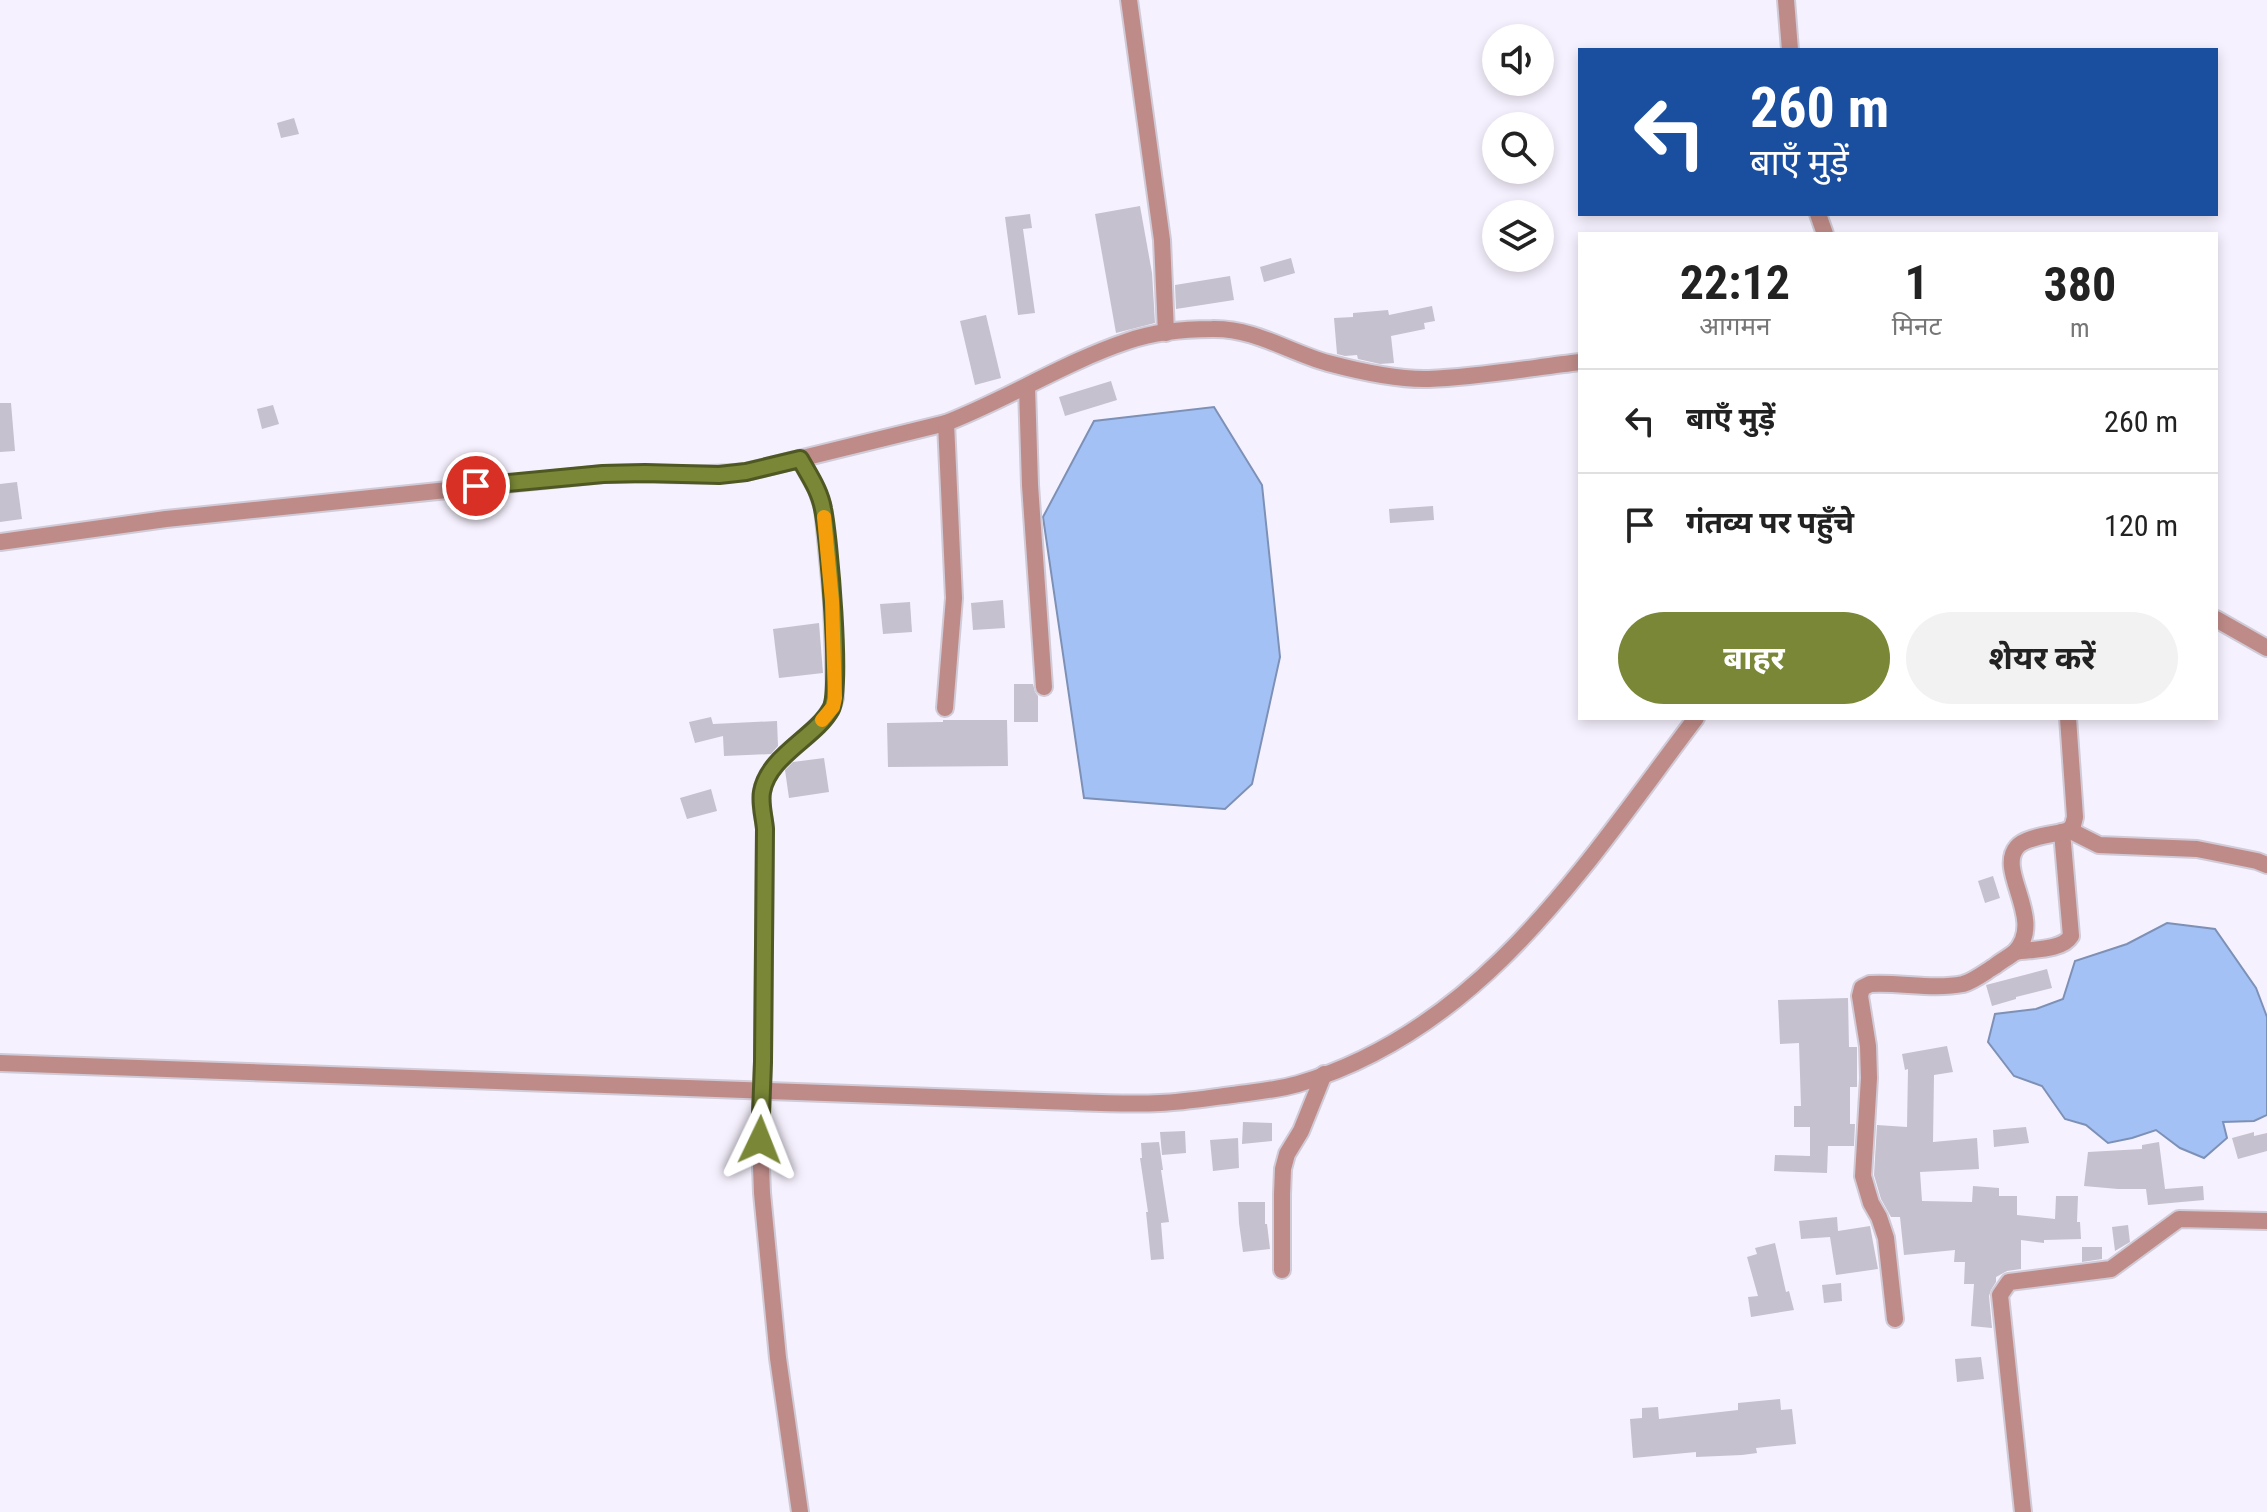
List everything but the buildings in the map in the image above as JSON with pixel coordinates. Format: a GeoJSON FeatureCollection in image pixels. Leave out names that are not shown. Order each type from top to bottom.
{"type":"FeatureCollection","features":[{"type":"Feature","properties":{"kind":"street"},"geometry":{"type":"LineString","coordinates":[[1129,0],[1162,240],[1166,333]]}},
{"type":"Feature","properties":{"kind":"street"},"geometry":{"type":"LineString","coordinates":[[1786,0],[1790,48]]}},
{"type":"Feature","properties":{"kind":"street"},"geometry":{"type":"LineString","coordinates":[[0,542],[166,519],[603,474],[719,475],[746,472],[946,423],[1117,345],[1166,333],[1238,330],[1326,362],[1401,377],[1428,379],[1578,362]]}},
{"type":"Feature","properties":{"kind":"street"},"geometry":{"type":"LineString","coordinates":[[1027,387],[1030,485],[1044,687]]}},
{"type":"Feature","properties":{"kind":"street"},"geometry":{"type":"LineString","coordinates":[[945,708],[954,598],[946,423]]}},
{"type":"Feature","properties":{"kind":"street"},"geometry":{"type":"LineString","coordinates":[[800,459],[823,508],[832,601],[835,698],[827,715],[771,771],[762,791],[765,829],[760,1140],[778,1358],[800,1512]]}},
{"type":"Feature","properties":{"kind":"street"},"geometry":{"type":"LineString","coordinates":[[2218,620],[2267,648]]}},
{"type":"Feature","properties":{"kind":"street"},"geometry":{"type":"LineString","coordinates":[[0,1063],[762,1077],[1045,1101],[1159,1103],[1272,1090],[1324,1074],[1381,1048],[1468,990],[1512,951],[1602,845],[1695,720]]}},
{"type":"Feature","properties":{"kind":"street"},"geometry":{"type":"LineString","coordinates":[[2015,952],[2026,929],[2013,873],[2014,850],[2028,840],[2065,831],[2073,825],[2075,817],[2068,720]]}},
{"type":"Feature","properties":{"kind":"street"},"geometry":{"type":"LineString","coordinates":[[2065,831],[2099,845],[2197,849],[2267,865]]}},
{"type":"Feature","properties":{"kind":"street"},"geometry":{"type":"LineString","coordinates":[[1895,1319],[1886,1238],[1863,1176],[1869,1078],[1868,1046],[1860,996],[1862,988],[1870,984],[1946,985],[1969,982],[2015,952],[2061,945],[2068,941],[2071,936],[2065,831]]}},
{"type":"Feature","properties":{"kind":"street"},"geometry":{"type":"LineString","coordinates":[[1282,1270],[1283,1169],[1324,1074]]}},
{"type":"Feature","properties":{"kind":"street"},"geometry":{"type":"LineString","coordinates":[[2023,1512],[2000,1295],[2009,1282],[2111,1269],[2179,1219],[2267,1221]]}},
{"type":"Feature","properties":{"kind":"water"},"geometry":{"type":"Polygon","coordinates":[[[1214,407],[1262,485],[1280,657],[1252,784],[1225,809],[1084,798],[1043,517],[1094,421],[1214,407]]]}},
{"type":"Feature","properties":{"kind":"water"},"geometry":{"type":"Polygon","coordinates":[[[2167,923],[2215,929],[2256,988],[2267,1017],[2267,1115],[2254,1121],[2223,1122],[2227,1138],[2204,1158],[2180,1148],[2156,1130],[2108,1143],[2086,1125],[2065,1119],[2042,1086],[2014,1076],[1988,1042],[1995,1014],[2036,1009],[2063,999],[2075,961],[2127,944],[2167,923]]]}},
{"type":"Feature","properties":{"kind":"slow traffic"},"geometry":{"type":"LineString","coordinates":[[822,720],[833,707],[835,698],[832,601],[824,517]]}},
{"type":"Feature","properties":{"kind":"route"},"geometry":{"type":"LineString","coordinates":[[476,486],[603,474],[719,475],[800,459],[817,490],[823,508],[832,601],[835,698],[827,715],[771,771],[762,791],[765,829],[760,1140]]}}]}
